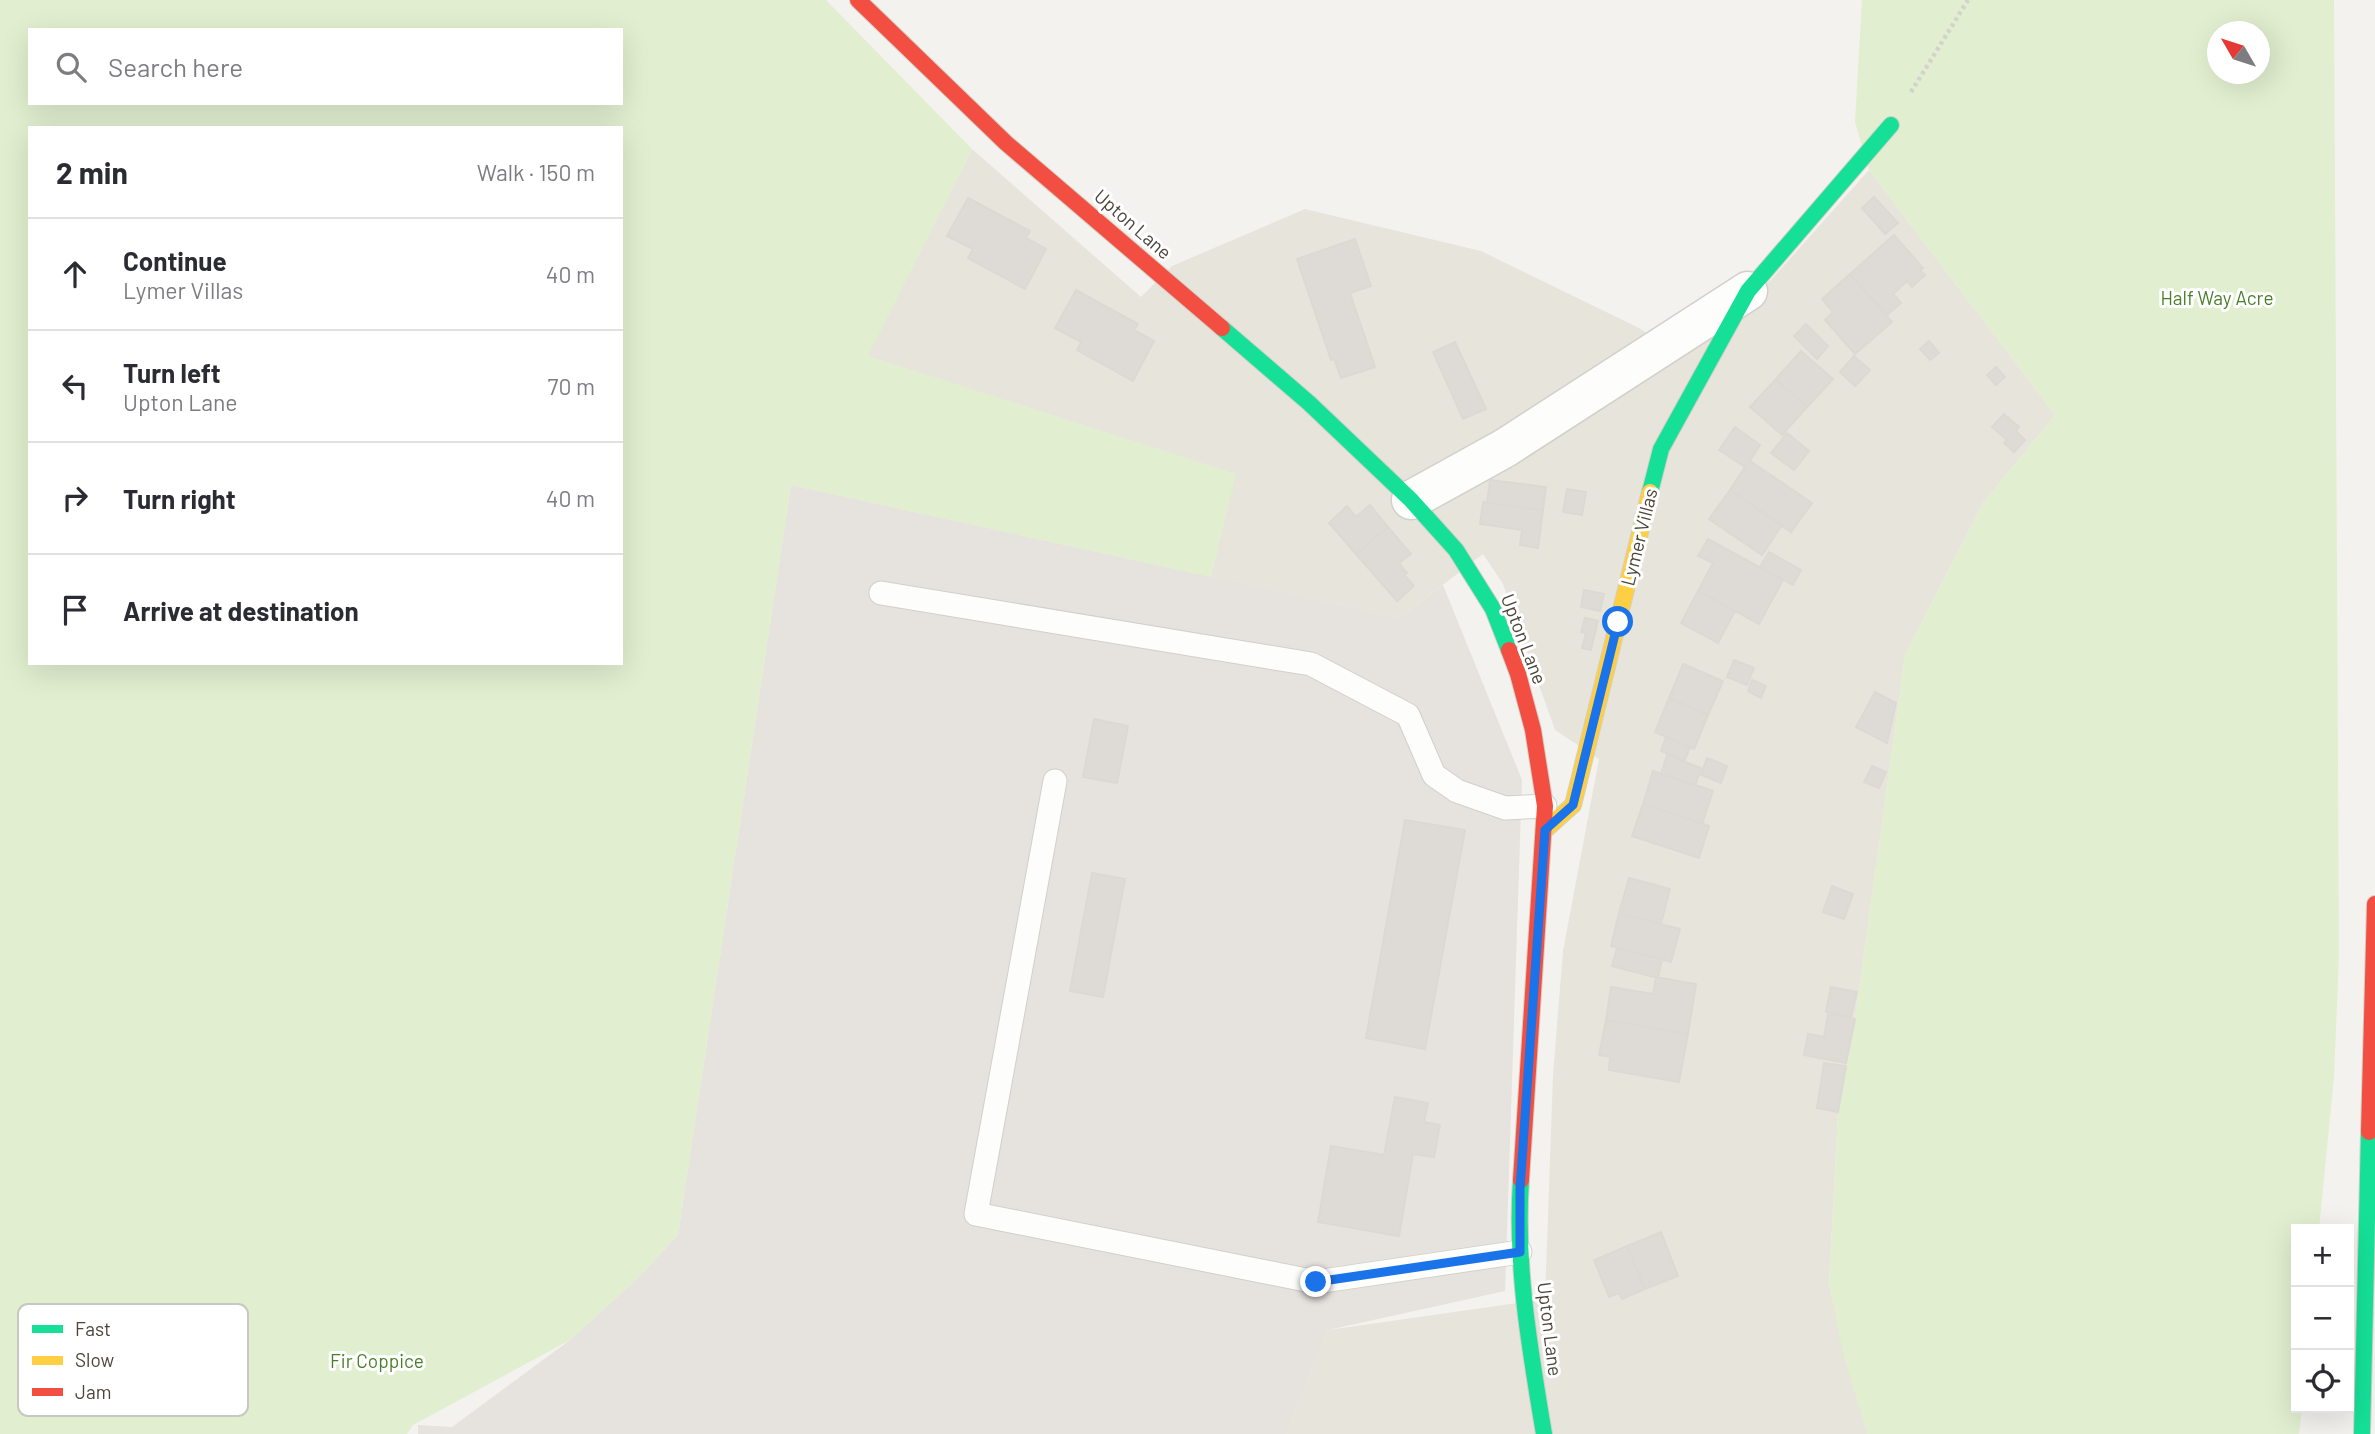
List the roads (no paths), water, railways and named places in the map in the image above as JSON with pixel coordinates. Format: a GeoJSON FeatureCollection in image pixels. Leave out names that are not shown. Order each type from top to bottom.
{"type":"FeatureCollection","features":[{"type":"Feature","properties":{"kind":"main road","name":"Upton Lane"},"geometry":{"type":"LineString","coordinates":[[858,0],[1006,143],[1309,403],[1411,500],[1456,551],[1493,609],[1518,674],[1533,730],[1545,806],[1520,1189],[1520,1252],[1527,1332],[1544,1434]]}},
{"type":"Feature","properties":{"kind":"main road","name":"Lymer Villas"},"geometry":{"type":"LineString","coordinates":[[1545,830],[1573,805],[1661,449],[1748,291],[1891,125]]}},
{"type":"Feature","properties":{"kind":"main road"},"geometry":{"type":"LineString","coordinates":[[2362,1434],[2375,904]]}},
{"type":"Feature","properties":{"kind":"street","name":"Lymer Villas"},"geometry":{"type":"LineString","coordinates":[[1411,500],[1505,448],[1748,291]]}},
{"type":"Feature","properties":{"kind":"lane"},"geometry":{"type":"LineString","coordinates":[[881,593],[1311,664],[1408,715],[1434,775],[1457,791],[1506,808],[1545,806]]}},
{"type":"Feature","properties":{"kind":"lane"},"geometry":{"type":"LineString","coordinates":[[1055,781],[976,1214],[1316,1282],[1520,1252]]}},
{"type":"Feature","properties":{"kind":"park label","name":"Half Way Acre"},"geometry":{"type":"Point","coordinates":[2217,298]}},
{"type":"Feature","properties":{"kind":"park label","name":"Fir Coppice"},"geometry":{"type":"Point","coordinates":[377,1361]}}]}
